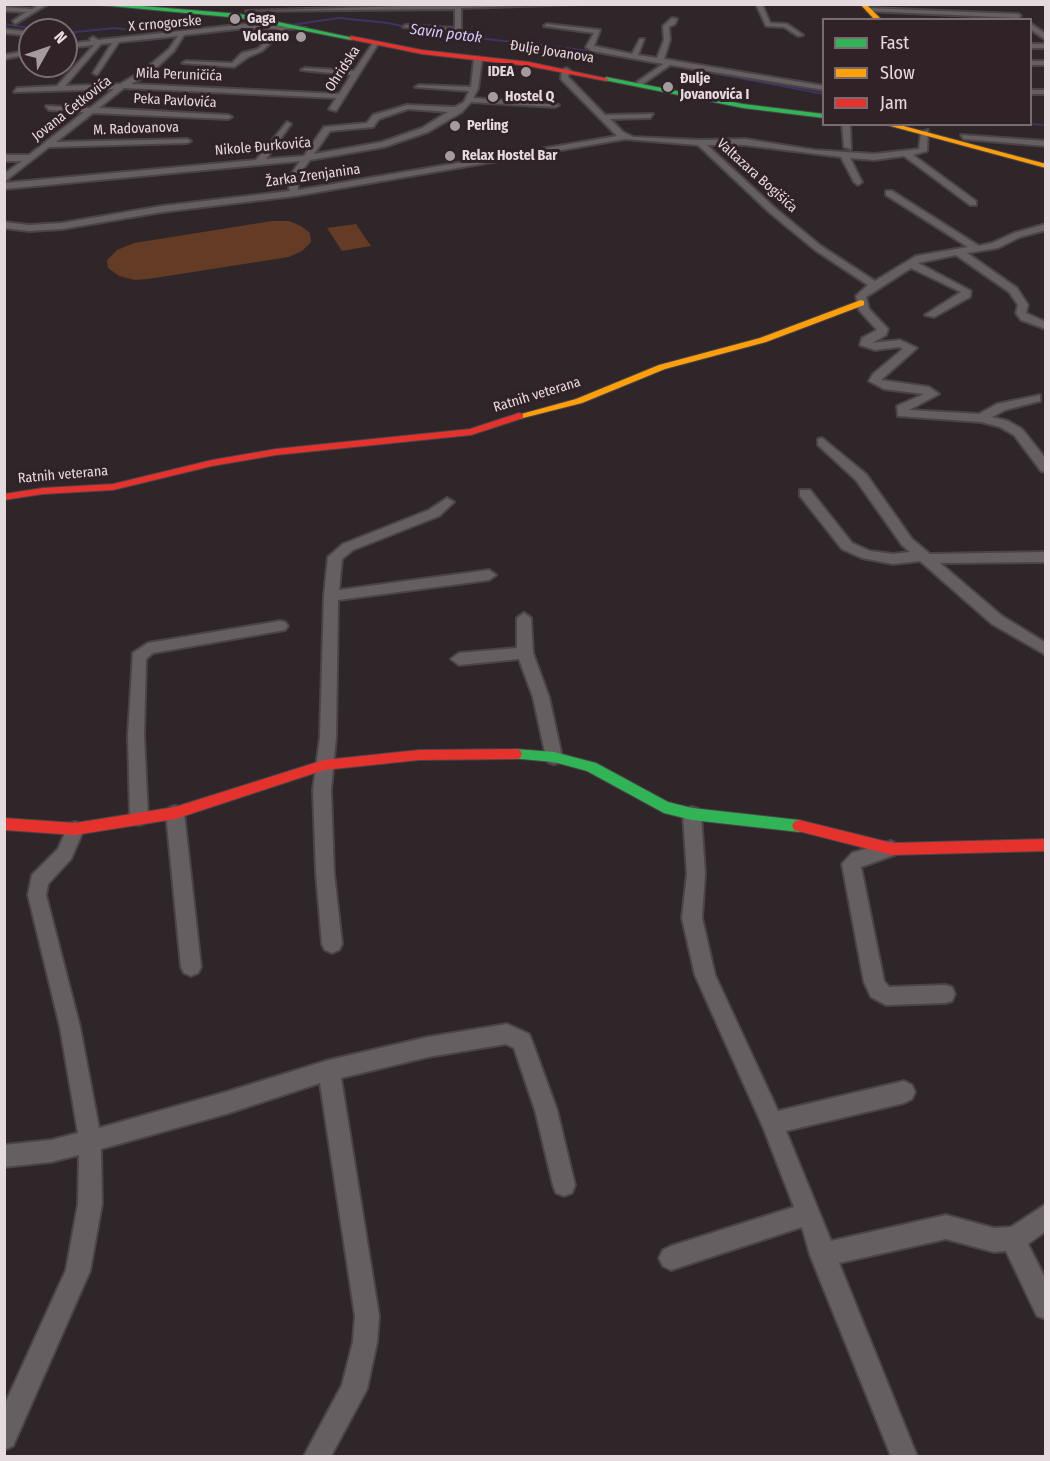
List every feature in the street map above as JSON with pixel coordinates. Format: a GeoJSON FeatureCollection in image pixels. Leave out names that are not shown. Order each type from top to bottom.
{"type":"FeatureCollection","features":[{"type":"Feature","properties":{"kind":"street"},"geometry":{"type":"LineString","coordinates":[[15,22],[45,4]]}},
{"type":"Feature","properties":{"kind":"street","name":"Đulje Jovanova"},"geometry":{"type":"LineString","coordinates":[[91,4],[246,18],[375,44],[566,70],[754,108],[822,116]]}},
{"type":"Feature","properties":{"kind":"street","name":"X crnogorske"},"geometry":{"type":"LineString","coordinates":[[78,44],[181,36],[246,18],[460,6],[579,4]]}},
{"type":"Feature","properties":{"kind":"street"},"geometry":{"type":"LineString","coordinates":[[759,4],[768,25],[785,25],[800,35]]}},
{"type":"Feature","properties":{"kind":"street"},"geometry":{"type":"LineString","coordinates":[[1001,4],[1020,18]]}},
{"type":"Feature","properties":{"kind":"street"},"geometry":{"type":"LineString","coordinates":[[546,5],[547,30],[597,30],[591,49],[822,88]]}},
{"type":"Feature","properties":{"kind":"street"},"geometry":{"type":"LineString","coordinates":[[406,27],[458,30],[460,6]]}},
{"type":"Feature","properties":{"kind":"street"},"geometry":{"type":"LineString","coordinates":[[4,9],[34,11]]}},
{"type":"Feature","properties":{"kind":"street"},"geometry":{"type":"LineString","coordinates":[[870,11],[1020,18]]}},
{"type":"Feature","properties":{"kind":"street"},"geometry":{"type":"LineString","coordinates":[[640,84],[664,63],[668,40],[666,26],[673,24],[674,19]]}},
{"type":"Feature","properties":{"kind":"street"},"geometry":{"type":"LineString","coordinates":[[186,63],[234,65],[245,55],[260,50],[291,27]]}},
{"type":"Feature","properties":{"kind":"street"},"geometry":{"type":"LineString","coordinates":[[1032,27],[1046,38]]}},
{"type":"Feature","properties":{"kind":"street","name":"Jovana Ćetkovića"},"geometry":{"type":"LineString","coordinates":[[4,179],[122,86],[147,72],[172,50],[181,36]]}},
{"type":"Feature","properties":{"kind":"street"},"geometry":{"type":"LineString","coordinates":[[60,87],[98,45],[98,42],[88,38],[78,37]]}},
{"type":"Feature","properties":{"kind":"street"},"geometry":{"type":"LineString","coordinates":[[97,73],[117,40]]}},
{"type":"Feature","properties":{"kind":"street"},"geometry":{"type":"LineString","coordinates":[[634,57],[642,40]]}},
{"type":"Feature","properties":{"kind":"street","name":"Ohridska"},"geometry":{"type":"LineString","coordinates":[[333,110],[375,44]]}},
{"type":"Feature","properties":{"kind":"street"},"geometry":{"type":"LineString","coordinates":[[8,56],[10,64]]}},
{"type":"Feature","properties":{"kind":"street","name":"Nikole Đurkovića"},"geometry":{"type":"LineString","coordinates":[[4,186],[305,158],[394,141],[425,130],[459,110],[469,100],[474,89],[478,59]]}},
{"type":"Feature","properties":{"kind":"street"},"geometry":{"type":"LineString","coordinates":[[304,70],[356,73]]}},
{"type":"Feature","properties":{"kind":"street"},"geometry":{"type":"LineString","coordinates":[[566,70],[564,77],[625,137]]}},
{"type":"Feature","properties":{"kind":"street","name":"Mila Peruničića"},"geometry":{"type":"LineString","coordinates":[[17,90],[122,86],[340,96]]}},
{"type":"Feature","properties":{"kind":"street"},"geometry":{"type":"LineString","coordinates":[[419,87],[474,89]]}},
{"type":"Feature","properties":{"kind":"street"},"geometry":{"type":"LineString","coordinates":[[204,97],[212,89]]}},
{"type":"Feature","properties":{"kind":"street"},"geometry":{"type":"LineString","coordinates":[[469,100],[555,105]]}},
{"type":"Feature","properties":{"kind":"street"},"geometry":{"type":"LineString","coordinates":[[188,114],[196,106]]}},
{"type":"Feature","properties":{"kind":"street"},"geometry":{"type":"LineString","coordinates":[[295,193],[293,179],[305,158],[327,129],[370,125],[376,117],[407,107],[427,106],[459,110]]}},
{"type":"Feature","properties":{"kind":"street","name":"Peka Pavlovića"},"geometry":{"type":"LineString","coordinates":[[49,108],[228,117]]}},
{"type":"Feature","properties":{"kind":"street"},"geometry":{"type":"LineString","coordinates":[[604,117],[650,116]]}},
{"type":"Feature","properties":{"kind":"street"},"geometry":{"type":"LineString","coordinates":[[260,161],[287,124]]}},
{"type":"Feature","properties":{"kind":"street"},"geometry":{"type":"LineString","coordinates":[[846,126],[846,152],[858,182]]}},
{"type":"Feature","properties":{"kind":"street"},"geometry":{"type":"LineString","coordinates":[[896,126],[964,140],[1046,166]]}},
{"type":"Feature","properties":{"kind":"street"},"geometry":{"type":"LineString","coordinates":[[953,126],[964,140],[1046,144]]}},
{"type":"Feature","properties":{"kind":"street"},"geometry":{"type":"LineString","coordinates":[[700,143],[745,142],[874,157],[923,151],[925,132]]}},
{"type":"Feature","properties":{"kind":"street","name":"Valtazara Bogišića"},"geometry":{"type":"LineString","coordinates":[[625,137],[700,143],[772,210],[818,248],[874,285]]}},
{"type":"Feature","properties":{"kind":"street","name":"Žarka Zrenjanina"},"geometry":{"type":"LineString","coordinates":[[4,225],[22,228],[62,226],[208,203],[295,193],[625,137]]}},
{"type":"Feature","properties":{"kind":"street","name":"M. Radovanova"},"geometry":{"type":"LineString","coordinates":[[50,145],[187,141]]}},
{"type":"Feature","properties":{"kind":"street"},"geometry":{"type":"LineString","coordinates":[[905,153],[973,202]]}},
{"type":"Feature","properties":{"kind":"street"},"geometry":{"type":"LineString","coordinates":[[4,159],[29,158]]}},
{"type":"Feature","properties":{"kind":"street"},"geometry":{"type":"LineString","coordinates":[[889,193],[977,249]]}},
{"type":"Feature","properties":{"kind":"street","name":"Ratnih veterana"},"geometry":{"type":"LineString","coordinates":[[4,497],[43,491],[113,487],[221,461],[276,452],[471,432],[528,413],[579,401],[662,367],[763,340],[843,312],[861,303],[861,296],[874,285],[909,263],[940,253],[995,246],[1017,235],[1046,227]]}},
{"type":"Feature","properties":{"kind":"street"},"geometry":{"type":"LineString","coordinates":[[4,232],[22,228]]}},
{"type":"Feature","properties":{"kind":"street"},"geometry":{"type":"LineString","coordinates":[[957,252],[1012,290],[1023,305],[1021,313],[1025,318],[1046,326]]}},
{"type":"Feature","properties":{"kind":"street"},"geometry":{"type":"LineString","coordinates":[[909,263],[966,291],[966,295],[930,315]]}},
{"type":"Feature","properties":{"kind":"street"},"geometry":{"type":"LineString","coordinates":[[861,303],[864,310],[883,329],[882,333],[866,340],[866,345],[875,347],[900,343],[910,348],[876,377],[875,381],[884,385],[925,389],[933,394],[901,409],[902,413],[981,418],[1014,429],[1046,468]]}},
{"type":"Feature","properties":{"kind":"street"},"geometry":{"type":"LineString","coordinates":[[981,418],[1001,407],[1036,398]]}},
{"type":"Feature","properties":{"kind":"street"},"geometry":{"type":"LineString","coordinates":[[822,442],[861,477],[907,542],[997,620],[1046,650]]}},
{"type":"Feature","properties":{"kind":"street"},"geometry":{"type":"LineString","coordinates":[[805,493],[847,546],[854,550],[893,559],[919,556],[929,559],[1046,557]]}},
{"type":"Feature","properties":{"kind":"street"},"geometry":{"type":"LineString","coordinates":[[332,944],[325,873],[322,790],[328,737],[330,596],[335,557],[340,551],[434,513],[447,502]]}},
{"type":"Feature","properties":{"kind":"street"},"geometry":{"type":"LineString","coordinates":[[330,596],[489,575]]}},
{"type":"Feature","properties":{"kind":"street"},"geometry":{"type":"LineString","coordinates":[[524,618],[525,653],[541,697],[554,756]]}},
{"type":"Feature","properties":{"kind":"street"},"geometry":{"type":"LineString","coordinates":[[139,818],[136,735],[138,657],[148,648],[280,626]]}},
{"type":"Feature","properties":{"kind":"street"},"geometry":{"type":"LineString","coordinates":[[459,659],[525,653]]}},
{"type":"Feature","properties":{"kind":"street"},"geometry":{"type":"LineString","coordinates":[[4,824],[75,829],[175,813],[324,765],[468,753],[554,756],[591,767],[664,807],[692,814],[815,828],[892,849]]}},
{"type":"Feature","properties":{"kind":"street"},"geometry":{"type":"LineString","coordinates":[[175,813],[191,967]]}},
{"type":"Feature","properties":{"kind":"street"},"geometry":{"type":"LineString","coordinates":[[692,814],[696,874],[692,918],[705,975],[772,1123],[822,1255],[904,1456]]}},
{"type":"Feature","properties":{"kind":"street"},"geometry":{"type":"LineString","coordinates":[[4,1437],[78,1271],[90,1204],[90,1141],[70,1027],[37,895],[39,881],[64,854],[75,829]]}},
{"type":"Feature","properties":{"kind":"street"},"geometry":{"type":"LineString","coordinates":[[945,994],[886,996],[878,990],[874,982],[851,864],[858,858],[892,849],[1046,845]]}},
{"type":"Feature","properties":{"kind":"street"},"geometry":{"type":"LineString","coordinates":[[4,1156],[51,1150],[90,1141],[226,1103],[329,1070],[428,1047],[507,1034],[522,1041],[546,1110],[564,1185]]}},
{"type":"Feature","properties":{"kind":"street"},"geometry":{"type":"LineString","coordinates":[[317,1456],[354,1389],[365,1342],[367,1316],[329,1070]]}},
{"type":"Feature","properties":{"kind":"street"},"geometry":{"type":"LineString","coordinates":[[772,1123],[903,1092]]}},
{"type":"Feature","properties":{"kind":"street"},"geometry":{"type":"LineString","coordinates":[[670,1258],[807,1214]]}},
{"type":"Feature","properties":{"kind":"street"},"geometry":{"type":"LineString","coordinates":[[822,1255],[946,1227],[993,1240],[1013,1239],[1029,1231],[1046,1215]]}},
{"type":"Feature","properties":{"kind":"street"},"geometry":{"type":"LineString","coordinates":[[1013,1239],[1046,1307]]}},
{"type":"Feature","properties":{"kind":"shaded area"},"geometry":{"type":"Polygon","coordinates":[[[272,221],[289,221],[301,226],[310,233],[311,242],[302,251],[289,257],[148,279],[135,280],[119,276],[108,268],[107,260],[117,250],[134,243],[272,221]]]}},
{"type":"Feature","properties":{"kind":"shaded area"},"geometry":{"type":"Polygon","coordinates":[[[356,224],[371,246],[342,251],[327,228],[356,224]]]}},
{"type":"Feature","properties":{"kind":"waterway","name":"Savin potok"},"geometry":{"type":"LineString","coordinates":[[291,25],[339,18],[388,23],[434,33],[600,52]]}},
{"type":"Feature","properties":{"kind":"waterway","name":"Savin potok"},"geometry":{"type":"LineString","coordinates":[[4,24],[18,26]]}},
{"type":"Feature","properties":{"kind":"waterway","name":"Savin potok"},"geometry":{"type":"LineString","coordinates":[[204,29],[247,25]]}},
{"type":"Feature","properties":{"kind":"waterway","name":"Savin potok"},"geometry":{"type":"LineString","coordinates":[[255,25],[277,26]]}},
{"type":"Feature","properties":{"kind":"waterway","name":"Savin potok"},"geometry":{"type":"LineString","coordinates":[[78,32],[115,28],[146,32],[181,31]]}},
{"type":"Feature","properties":{"kind":"waterway","name":"Savin potok"},"geometry":{"type":"LineString","coordinates":[[623,56],[822,94]]}},
{"type":"Feature","properties":{"kind":"waterway","name":"Savin potok"},"geometry":{"type":"LineString","coordinates":[[1032,124],[1046,125]]}},
{"type":"Feature","properties":{"kind":"traffic: fast"},"geometry":{"type":"LineString","coordinates":[[91,4],[240,16],[351,38]]}},
{"type":"Feature","properties":{"kind":"traffic: fast"},"geometry":{"type":"LineString","coordinates":[[606,79],[743,106],[822,116]]}},
{"type":"Feature","properties":{"kind":"traffic: fast"},"geometry":{"type":"LineString","coordinates":[[515,754],[554,757],[591,767],[664,807],[692,814],[799,826]]}},
{"type":"Feature","properties":{"kind":"traffic: slow"},"geometry":{"type":"LineString","coordinates":[[862,4],[877,18]]}},
{"type":"Feature","properties":{"kind":"traffic: slow"},"geometry":{"type":"LineString","coordinates":[[894,126],[1046,166]]}},
{"type":"Feature","properties":{"kind":"traffic: slow"},"geometry":{"type":"LineString","coordinates":[[519,416],[579,401],[662,367],[763,340],[861,303]]}},
{"type":"Feature","properties":{"kind":"traffic: jam"},"geometry":{"type":"LineString","coordinates":[[351,38],[422,52],[529,64],[606,79]]}},
{"type":"Feature","properties":{"kind":"traffic: jam"},"geometry":{"type":"LineString","coordinates":[[4,497],[43,491],[113,487],[212,463],[276,452],[471,432],[519,416]]}},
{"type":"Feature","properties":{"kind":"traffic: jam"},"geometry":{"type":"LineString","coordinates":[[4,824],[75,829],[175,813],[324,765],[419,755],[515,754]]}},
{"type":"Feature","properties":{"kind":"traffic: jam"},"geometry":{"type":"LineString","coordinates":[[799,826],[892,849],[1046,845]]}},
{"type":"Feature","properties":{"kind":"place","name":"Gaga"},"geometry":{"type":"Point","coordinates":[235,19]}},
{"type":"Feature","properties":{"kind":"place","name":"Volcano"},"geometry":{"type":"Point","coordinates":[301,37]}},
{"type":"Feature","properties":{"kind":"place","name":"IDEA"},"geometry":{"type":"Point","coordinates":[526,72]}},
{"type":"Feature","properties":{"kind":"place","name":"Đulje Jovanovića I"},"geometry":{"type":"Point","coordinates":[668,87]}},
{"type":"Feature","properties":{"kind":"place","name":"Hostel Q"},"geometry":{"type":"Point","coordinates":[493,97]}},
{"type":"Feature","properties":{"kind":"place","name":"Perling"},"geometry":{"type":"Point","coordinates":[455,126]}},
{"type":"Feature","properties":{"kind":"place","name":"Relax Hostel Bar"},"geometry":{"type":"Point","coordinates":[450,156]}}]}
